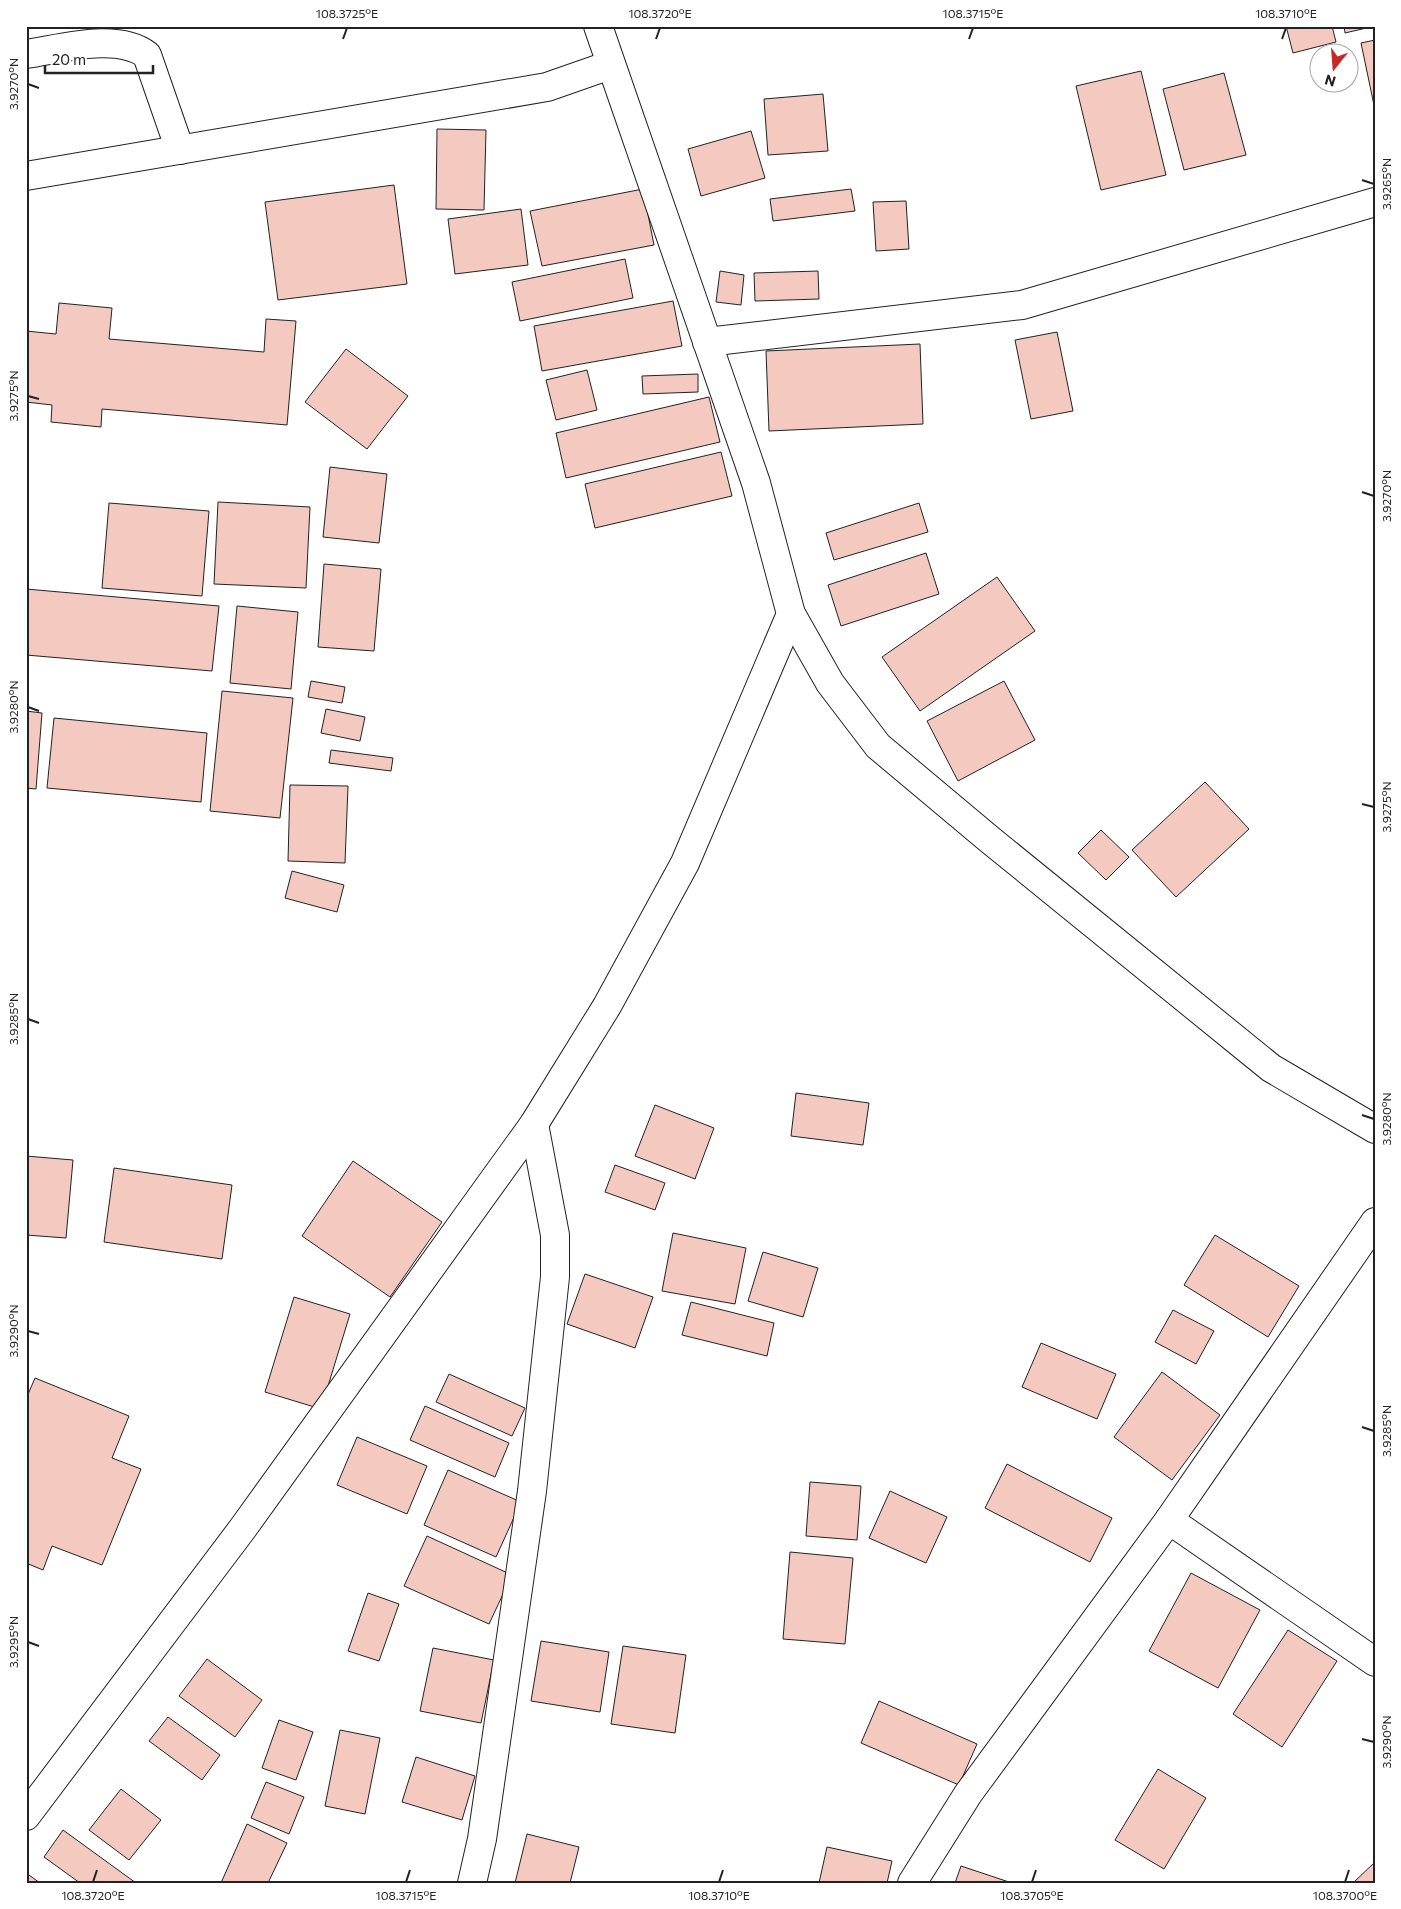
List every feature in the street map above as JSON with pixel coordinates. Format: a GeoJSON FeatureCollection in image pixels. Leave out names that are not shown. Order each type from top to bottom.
{"type":"FeatureCollection","features":[{"type":"Feature","properties":{"kind":"street"},"geometry":{"type":"LineString","coordinates":[[598,26],[756,483],[791,614],[830,684],[878,746],[1271,1068],[1375,1129]]}},
{"type":"Feature","properties":{"kind":"street"},"geometry":{"type":"LineString","coordinates":[[26,54],[111,42],[139,49],[147,55],[180,150]]}},
{"type":"Feature","properties":{"kind":"street"},"geometry":{"type":"LineString","coordinates":[[26,176],[547,86],[610,65]]}},
{"type":"Feature","properties":{"kind":"street"},"geometry":{"type":"LineString","coordinates":[[707,342],[1022,305],[1375,202]]}},
{"type":"Feature","properties":{"kind":"street"},"geometry":{"type":"LineString","coordinates":[[26,1816],[243,1528],[534,1124],[607,1006],[686,862],[791,614]]}},
{"type":"Feature","properties":{"kind":"street"},"geometry":{"type":"LineString","coordinates":[[472,1883],[482,1839],[532,1490],[555,1277],[555,1235],[534,1124]]}},
{"type":"Feature","properties":{"kind":"street"},"geometry":{"type":"LineString","coordinates":[[912,1883],[968,1794],[1169,1520],[1375,1222]]}},
{"type":"Feature","properties":{"kind":"street"},"geometry":{"type":"LineString","coordinates":[[1169,1520],[1375,1662]]}},
{"type":"Feature","properties":{"kind":"building"},"geometry":{"type":"Polygon","coordinates":[[[1286,26],[1332,26],[1336,42],[1308,42],[1308,49],[1293,53],[1286,26]]]}},
{"type":"Feature","properties":{"kind":"building"},"geometry":{"type":"Polygon","coordinates":[[[1344,26],[1375,26],[1345,33],[1344,26]]]}},
{"type":"Feature","properties":{"kind":"building"},"geometry":{"type":"Polygon","coordinates":[[[1375,40],[1375,110],[1361,43],[1375,40]]]}},
{"type":"Feature","properties":{"kind":"building"},"geometry":{"type":"Polygon","coordinates":[[[1141,71],[1166,175],[1101,190],[1076,86],[1141,71]]]}},
{"type":"Feature","properties":{"kind":"building"},"geometry":{"type":"Polygon","coordinates":[[[1224,73],[1246,155],[1184,170],[1163,89],[1224,73]]]}},
{"type":"Feature","properties":{"kind":"building"},"geometry":{"type":"Polygon","coordinates":[[[823,94],[828,151],[768,155],[764,99],[823,94]]]}},
{"type":"Feature","properties":{"kind":"building"},"geometry":{"type":"Polygon","coordinates":[[[437,129],[486,130],[484,210],[436,209],[437,129]]]}},
{"type":"Feature","properties":{"kind":"building"},"geometry":{"type":"Polygon","coordinates":[[[751,131],[765,178],[701,196],[688,149],[751,131]]]}},
{"type":"Feature","properties":{"kind":"building"},"geometry":{"type":"Polygon","coordinates":[[[394,185],[407,284],[278,300],[265,202],[394,185]]]}},
{"type":"Feature","properties":{"kind":"building"},"geometry":{"type":"Polygon","coordinates":[[[643,189],[654,245],[542,266],[530,211],[643,189]]]}},
{"type":"Feature","properties":{"kind":"building"},"geometry":{"type":"Polygon","coordinates":[[[851,189],[855,211],[773,221],[770,199],[851,189]]]}},
{"type":"Feature","properties":{"kind":"building"},"geometry":{"type":"Polygon","coordinates":[[[906,201],[909,249],[876,251],[873,202],[906,201]]]}},
{"type":"Feature","properties":{"kind":"building"},"geometry":{"type":"Polygon","coordinates":[[[521,209],[528,265],[455,274],[448,219],[521,209]]]}},
{"type":"Feature","properties":{"kind":"building"},"geometry":{"type":"Polygon","coordinates":[[[625,259],[633,298],[520,321],[512,282],[625,259]]]}},
{"type":"Feature","properties":{"kind":"building"},"geometry":{"type":"Polygon","coordinates":[[[720,271],[744,275],[741,305],[716,302],[720,271]]]}},
{"type":"Feature","properties":{"kind":"building"},"geometry":{"type":"Polygon","coordinates":[[[818,271],[819,299],[755,301],[754,273],[818,271]]]}},
{"type":"Feature","properties":{"kind":"building"},"geometry":{"type":"Polygon","coordinates":[[[673,301],[682,346],[542,371],[534,326],[673,301]]]}},
{"type":"Feature","properties":{"kind":"building"},"geometry":{"type":"Polygon","coordinates":[[[59,303],[112,308],[109,339],[264,352],[266,319],[296,321],[287,425],[102,409],[101,427],[51,422],[52,405],[26,402],[26,331],[56,334],[59,303]]]}},
{"type":"Feature","properties":{"kind":"building"},"geometry":{"type":"Polygon","coordinates":[[[1057,332],[1073,411],[1031,419],[1015,340],[1057,332]]]}},
{"type":"Feature","properties":{"kind":"building"},"geometry":{"type":"Polygon","coordinates":[[[920,344],[923,424],[769,431],[766,351],[920,344]]]}},
{"type":"Feature","properties":{"kind":"building"},"geometry":{"type":"Polygon","coordinates":[[[346,349],[408,396],[367,449],[305,402],[346,349]]]}},
{"type":"Feature","properties":{"kind":"building"},"geometry":{"type":"Polygon","coordinates":[[[587,370],[597,410],[556,420],[546,380],[587,370]]]}},
{"type":"Feature","properties":{"kind":"building"},"geometry":{"type":"Polygon","coordinates":[[[698,374],[698,392],[643,394],[642,376],[698,374]]]}},
{"type":"Feature","properties":{"kind":"building"},"geometry":{"type":"Polygon","coordinates":[[[709,397],[720,442],[566,478],[556,433],[709,397]]]}},
{"type":"Feature","properties":{"kind":"building"},"geometry":{"type":"Polygon","coordinates":[[[721,452],[732,496],[595,528],[585,484],[721,452]]]}},
{"type":"Feature","properties":{"kind":"building"},"geometry":{"type":"Polygon","coordinates":[[[330,467],[387,474],[379,543],[323,537],[330,467]]]}},
{"type":"Feature","properties":{"kind":"building"},"geometry":{"type":"Polygon","coordinates":[[[218,502],[310,507],[306,588],[214,584],[218,502]]]}},
{"type":"Feature","properties":{"kind":"building"},"geometry":{"type":"Polygon","coordinates":[[[109,503],[209,511],[202,596],[102,588],[109,503]]]}},
{"type":"Feature","properties":{"kind":"building"},"geometry":{"type":"Polygon","coordinates":[[[919,503],[928,532],[834,560],[826,533],[919,503]]]}},
{"type":"Feature","properties":{"kind":"building"},"geometry":{"type":"Polygon","coordinates":[[[926,553],[939,594],[841,626],[828,585],[926,553]]]}},
{"type":"Feature","properties":{"kind":"building"},"geometry":{"type":"Polygon","coordinates":[[[324,564],[381,569],[374,651],[318,647],[324,564]]]}},
{"type":"Feature","properties":{"kind":"building"},"geometry":{"type":"Polygon","coordinates":[[[997,577],[1035,631],[920,711],[882,657],[997,577]]]}},
{"type":"Feature","properties":{"kind":"building"},"geometry":{"type":"Polygon","coordinates":[[[26,589],[219,606],[212,671],[26,655],[26,589]]]}},
{"type":"Feature","properties":{"kind":"building"},"geometry":{"type":"Polygon","coordinates":[[[237,606],[298,612],[291,689],[230,683],[237,606]]]}},
{"type":"Feature","properties":{"kind":"building"},"geometry":{"type":"Polygon","coordinates":[[[311,681],[345,687],[342,703],[308,697],[311,681]]]}},
{"type":"Feature","properties":{"kind":"building"},"geometry":{"type":"Polygon","coordinates":[[[1004,681],[1035,740],[958,781],[927,721],[1004,681]]]}},
{"type":"Feature","properties":{"kind":"building"},"geometry":{"type":"Polygon","coordinates":[[[222,691],[293,698],[280,818],[210,811],[222,691]]]}},
{"type":"Feature","properties":{"kind":"building"},"geometry":{"type":"Polygon","coordinates":[[[326,709],[365,717],[360,741],[321,733],[326,709]]]}},
{"type":"Feature","properties":{"kind":"building"},"geometry":{"type":"Polygon","coordinates":[[[26,711],[42,713],[36,789],[26,788],[26,711]]]}},
{"type":"Feature","properties":{"kind":"building"},"geometry":{"type":"Polygon","coordinates":[[[54,718],[207,733],[201,802],[47,788],[54,718]]]}},
{"type":"Feature","properties":{"kind":"building"},"geometry":{"type":"Polygon","coordinates":[[[331,750],[393,758],[391,771],[329,763],[331,750]]]}},
{"type":"Feature","properties":{"kind":"building"},"geometry":{"type":"Polygon","coordinates":[[[1205,782],[1249,829],[1176,897],[1132,850],[1205,782]]]}},
{"type":"Feature","properties":{"kind":"building"},"geometry":{"type":"Polygon","coordinates":[[[290,785],[348,786],[345,863],[288,861],[290,785]]]}},
{"type":"Feature","properties":{"kind":"building"},"geometry":{"type":"Polygon","coordinates":[[[1101,830],[1129,857],[1106,880],[1078,853],[1101,830]]]}},
{"type":"Feature","properties":{"kind":"building"},"geometry":{"type":"Polygon","coordinates":[[[292,871],[344,885],[337,912],[285,898],[292,871]]]}},
{"type":"Feature","properties":{"kind":"building"},"geometry":{"type":"Polygon","coordinates":[[[796,1093],[869,1103],[863,1145],[791,1136],[796,1093]]]}},
{"type":"Feature","properties":{"kind":"building"},"geometry":{"type":"Polygon","coordinates":[[[655,1105],[714,1128],[695,1179],[635,1156],[655,1105]]]}},
{"type":"Feature","properties":{"kind":"building"},"geometry":{"type":"Polygon","coordinates":[[[26,1156],[73,1160],[66,1238],[26,1235],[26,1156]]]}},
{"type":"Feature","properties":{"kind":"building"},"geometry":{"type":"Polygon","coordinates":[[[353,1161],[442,1222],[390,1297],[302,1236],[353,1161]]]}},
{"type":"Feature","properties":{"kind":"building"},"geometry":{"type":"Polygon","coordinates":[[[615,1165],[665,1183],[655,1210],[605,1192],[615,1165]]]}},
{"type":"Feature","properties":{"kind":"building"},"geometry":{"type":"Polygon","coordinates":[[[114,1168],[232,1185],[222,1259],[104,1242],[114,1168]]]}},
{"type":"Feature","properties":{"kind":"building"},"geometry":{"type":"Polygon","coordinates":[[[673,1233],[746,1248],[735,1304],[662,1291],[673,1233]]]}},
{"type":"Feature","properties":{"kind":"building"},"geometry":{"type":"Polygon","coordinates":[[[1215,1235],[1299,1286],[1268,1337],[1184,1285],[1215,1235]]]}},
{"type":"Feature","properties":{"kind":"building"},"geometry":{"type":"Polygon","coordinates":[[[763,1252],[818,1268],[803,1317],[748,1301],[763,1252]]]}},
{"type":"Feature","properties":{"kind":"building"},"geometry":{"type":"Polygon","coordinates":[[[585,1274],[653,1297],[635,1348],[567,1324],[585,1274]]]}},
{"type":"Feature","properties":{"kind":"building"},"geometry":{"type":"Polygon","coordinates":[[[294,1297],[350,1314],[321,1409],[265,1392],[294,1297]]]}},
{"type":"Feature","properties":{"kind":"building"},"geometry":{"type":"Polygon","coordinates":[[[691,1302],[774,1323],[767,1356],[682,1335],[691,1302]]]}},
{"type":"Feature","properties":{"kind":"building"},"geometry":{"type":"Polygon","coordinates":[[[1173,1310],[1214,1331],[1196,1364],[1155,1342],[1173,1310]]]}},
{"type":"Feature","properties":{"kind":"building"},"geometry":{"type":"Polygon","coordinates":[[[1041,1343],[1116,1374],[1097,1419],[1022,1387],[1041,1343]]]}},
{"type":"Feature","properties":{"kind":"building"},"geometry":{"type":"Polygon","coordinates":[[[1162,1372],[1220,1415],[1172,1480],[1114,1437],[1162,1372]]]}},
{"type":"Feature","properties":{"kind":"building"},"geometry":{"type":"Polygon","coordinates":[[[449,1374],[525,1408],[512,1436],[436,1402],[449,1374]]]}},
{"type":"Feature","properties":{"kind":"building"},"geometry":{"type":"Polygon","coordinates":[[[35,1378],[129,1416],[112,1458],[141,1469],[102,1565],[52,1546],[43,1570],[26,1563],[26,1399],[35,1378]]]}},
{"type":"Feature","properties":{"kind":"building"},"geometry":{"type":"Polygon","coordinates":[[[425,1406],[509,1443],[495,1477],[410,1440],[425,1406]]]}},
{"type":"Feature","properties":{"kind":"building"},"geometry":{"type":"Polygon","coordinates":[[[357,1437],[427,1466],[407,1514],[337,1485],[357,1437]]]}},
{"type":"Feature","properties":{"kind":"building"},"geometry":{"type":"Polygon","coordinates":[[[1007,1464],[1112,1518],[1090,1562],[985,1508],[1007,1464]]]}},
{"type":"Feature","properties":{"kind":"building"},"geometry":{"type":"Polygon","coordinates":[[[448,1470],[521,1502],[496,1557],[424,1525],[448,1470]]]}},
{"type":"Feature","properties":{"kind":"building"},"geometry":{"type":"Polygon","coordinates":[[[810,1482],[861,1486],[857,1540],[806,1536],[810,1482]]]}},
{"type":"Feature","properties":{"kind":"building"},"geometry":{"type":"Polygon","coordinates":[[[890,1491],[947,1517],[926,1563],[869,1538],[890,1491]]]}},
{"type":"Feature","properties":{"kind":"building"},"geometry":{"type":"Polygon","coordinates":[[[427,1536],[512,1575],[489,1624],[404,1586],[427,1536]]]}},
{"type":"Feature","properties":{"kind":"building"},"geometry":{"type":"Polygon","coordinates":[[[790,1552],[853,1558],[845,1644],[783,1639],[790,1552]]]}},
{"type":"Feature","properties":{"kind":"building"},"geometry":{"type":"Polygon","coordinates":[[[1191,1573],[1260,1610],[1218,1688],[1149,1651],[1191,1573]]]}},
{"type":"Feature","properties":{"kind":"building"},"geometry":{"type":"Polygon","coordinates":[[[368,1593],[399,1604],[379,1661],[348,1651],[368,1593]]]}},
{"type":"Feature","properties":{"kind":"building"},"geometry":{"type":"Polygon","coordinates":[[[1288,1630],[1337,1661],[1282,1747],[1233,1714],[1288,1630]]]}},
{"type":"Feature","properties":{"kind":"building"},"geometry":{"type":"Polygon","coordinates":[[[541,1641],[609,1652],[600,1712],[531,1701],[541,1641]]]}},
{"type":"Feature","properties":{"kind":"building"},"geometry":{"type":"Polygon","coordinates":[[[623,1646],[686,1655],[675,1733],[611,1724],[623,1646]]]}},
{"type":"Feature","properties":{"kind":"building"},"geometry":{"type":"Polygon","coordinates":[[[433,1648],[494,1660],[481,1723],[420,1711],[433,1648]]]}},
{"type":"Feature","properties":{"kind":"building"},"geometry":{"type":"Polygon","coordinates":[[[207,1659],[262,1700],[235,1737],[179,1696],[207,1659]]]}},
{"type":"Feature","properties":{"kind":"building"},"geometry":{"type":"Polygon","coordinates":[[[879,1701],[977,1744],[959,1785],[861,1743],[879,1701]]]}},
{"type":"Feature","properties":{"kind":"building"},"geometry":{"type":"Polygon","coordinates":[[[168,1717],[220,1755],[202,1780],[149,1741],[168,1717]]]}},
{"type":"Feature","properties":{"kind":"building"},"geometry":{"type":"Polygon","coordinates":[[[279,1720],[313,1732],[296,1780],[262,1768],[279,1720]]]}},
{"type":"Feature","properties":{"kind":"building"},"geometry":{"type":"Polygon","coordinates":[[[340,1730],[380,1738],[365,1814],[325,1806],[340,1730]]]}},
{"type":"Feature","properties":{"kind":"building"},"geometry":{"type":"Polygon","coordinates":[[[416,1757],[475,1776],[462,1820],[402,1802],[416,1757]]]}},
{"type":"Feature","properties":{"kind":"building"},"geometry":{"type":"Polygon","coordinates":[[[1158,1769],[1206,1798],[1164,1869],[1115,1840],[1158,1769]]]}},
{"type":"Feature","properties":{"kind":"building"},"geometry":{"type":"Polygon","coordinates":[[[266,1782],[304,1797],[289,1834],[251,1818],[266,1782]]]}},
{"type":"Feature","properties":{"kind":"building"},"geometry":{"type":"Polygon","coordinates":[[[121,1789],[161,1820],[129,1860],[89,1830],[121,1789]]]}},
{"type":"Feature","properties":{"kind":"building"},"geometry":{"type":"Polygon","coordinates":[[[247,1824],[287,1843],[268,1883],[221,1883],[247,1824]]]}},
{"type":"Feature","properties":{"kind":"building"},"geometry":{"type":"Polygon","coordinates":[[[63,1830],[136,1883],[80,1883],[44,1857],[63,1830]]]}},
{"type":"Feature","properties":{"kind":"building"},"geometry":{"type":"Polygon","coordinates":[[[527,1834],[579,1847],[570,1883],[515,1883],[527,1834]]]}},
{"type":"Feature","properties":{"kind":"building"},"geometry":{"type":"Polygon","coordinates":[[[827,1847],[892,1861],[887,1883],[819,1883],[827,1847]]]}},
{"type":"Feature","properties":{"kind":"building"},"geometry":{"type":"Polygon","coordinates":[[[1375,1862],[1375,1883],[1353,1883],[1375,1862]]]}},
{"type":"Feature","properties":{"kind":"building"},"geometry":{"type":"Polygon","coordinates":[[[961,1866],[1012,1883],[955,1883],[961,1866]]]}},
{"type":"Feature","properties":{"kind":"building"},"geometry":{"type":"Polygon","coordinates":[[[29,1875],[40,1883],[26,1883],[29,1875]]]}}]}
